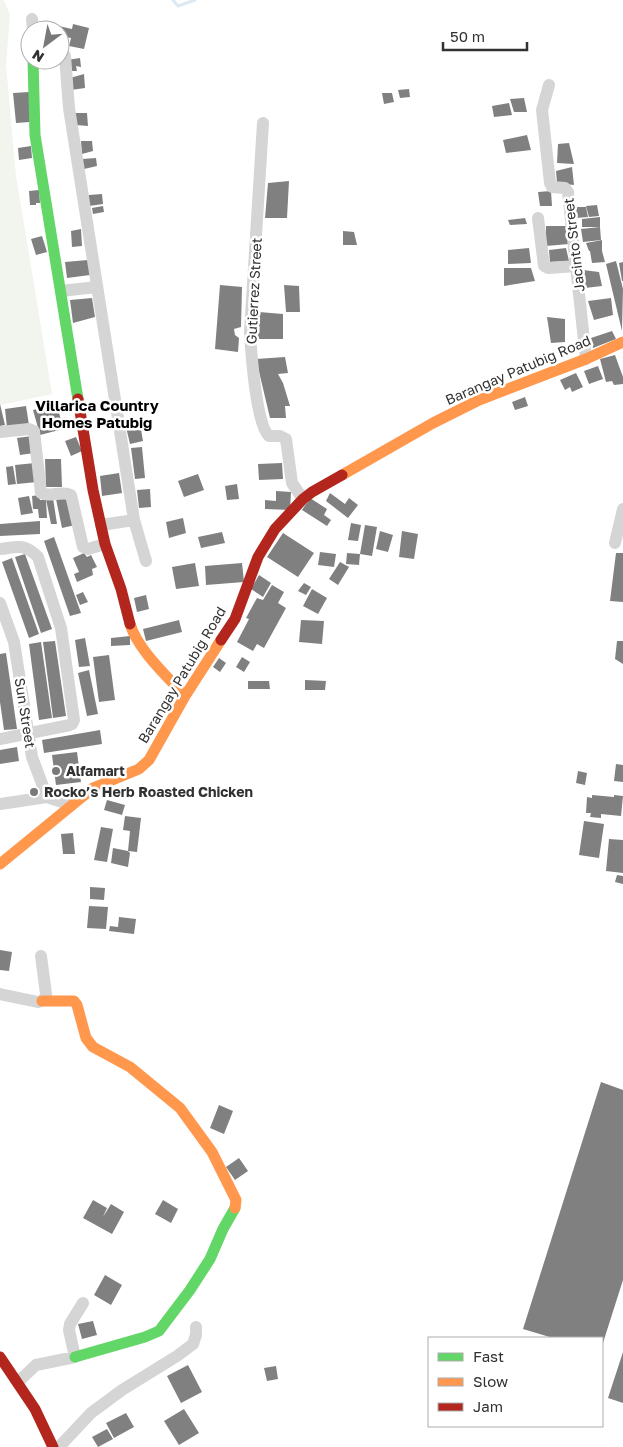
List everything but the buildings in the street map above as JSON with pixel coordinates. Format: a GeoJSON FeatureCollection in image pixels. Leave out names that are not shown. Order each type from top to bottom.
{"type":"FeatureCollection","features":[{"type":"Feature","properties":{"kind":"street"},"geometry":{"type":"LineString","coordinates":[[33,70],[35,135],[93,490],[105,544],[121,589],[133,633],[154,663],[185,696]]}},
{"type":"Feature","properties":{"kind":"street"},"geometry":{"type":"LineString","coordinates":[[66,70],[69,108],[134,520],[146,562]]}},
{"type":"Feature","properties":{"kind":"street","name":"Jacinto Street"},"geometry":{"type":"LineString","coordinates":[[549,85],[542,110],[550,183],[552,187],[566,188],[568,192],[586,359]]}},
{"type":"Feature","properties":{"kind":"street","name":"Gutierrez Street"},"geometry":{"type":"LineString","coordinates":[[263,123],[250,332],[251,352],[260,417],[265,432],[269,436],[280,436],[286,439],[292,483],[303,499]]}},
{"type":"Feature","properties":{"kind":"street"},"geometry":{"type":"LineString","coordinates":[[538,218],[544,266],[548,268],[577,266]]}},
{"type":"Feature","properties":{"kind":"street"},"geometry":{"type":"LineString","coordinates":[[61,291],[97,287]]}},
{"type":"Feature","properties":{"kind":"street","name":"Barangay Patubig Road"},"geometry":{"type":"LineString","coordinates":[[0,864],[93,788],[139,770],[149,760],[185,696],[235,619],[258,557],[275,528],[303,499],[312,492],[440,419],[479,400],[586,359],[623,342]]}},
{"type":"Feature","properties":{"kind":"street"},"geometry":{"type":"LineString","coordinates":[[0,432],[29,429],[34,431],[41,493],[46,495],[66,493],[71,495],[83,547],[88,548],[105,544]]}},
{"type":"Feature","properties":{"kind":"street"},"geometry":{"type":"LineString","coordinates":[[615,543],[623,509]]}},
{"type":"Feature","properties":{"kind":"street"},"geometry":{"type":"LineString","coordinates":[[101,525],[134,520]]}},
{"type":"Feature","properties":{"kind":"street"},"geometry":{"type":"LineString","coordinates":[[0,549],[21,546],[30,549],[38,556],[62,628],[74,722],[70,725],[0,738]]}},
{"type":"Feature","properties":{"kind":"street","name":"Sun Street"},"geometry":{"type":"LineString","coordinates":[[0,603],[14,642],[32,758],[47,797]]}},
{"type":"Feature","properties":{"kind":"street"},"geometry":{"type":"LineString","coordinates":[[0,804],[47,797],[71,805]]}},
{"type":"Feature","properties":{"kind":"street"},"geometry":{"type":"LineString","coordinates":[[41,956],[46,994],[42,1001]]}},
{"type":"Feature","properties":{"kind":"street"},"geometry":{"type":"LineString","coordinates":[[0,994],[38,1002],[74,1001],[77,1005],[86,1038],[93,1047],[130,1067],[180,1108],[212,1152],[236,1200],[236,1206],[223,1229],[210,1259],[159,1331],[145,1337],[76,1357],[36,1365],[18,1382]]}},
{"type":"Feature","properties":{"kind":"street"},"geometry":{"type":"LineString","coordinates":[[76,1357],[69,1330],[70,1324],[83,1302]]}},
{"type":"Feature","properties":{"kind":"street"},"geometry":{"type":"LineString","coordinates":[[60,1447],[92,1413],[122,1390],[194,1344],[196,1327]]}},
{"type":"Feature","properties":{"kind":"street"},"geometry":{"type":"LineString","coordinates":[[0,1357],[35,1410],[53,1447]]}},
{"type":"Feature","properties":{"kind":"shaded area"},"geometry":{"type":"Polygon","coordinates":[[[0,0],[4,0],[10,15],[6,65],[16,176],[52,394],[0,405],[0,0]]]}},
{"type":"Feature","properties":{"kind":"waterway"},"geometry":{"type":"LineString","coordinates":[[173,0],[178,6],[195,0]]}},
{"type":"Feature","properties":{"kind":"traffic: fast"},"geometry":{"type":"LineString","coordinates":[[33,70],[35,135],[78,399]]}},
{"type":"Feature","properties":{"kind":"traffic: fast"},"geometry":{"type":"LineString","coordinates":[[75,1357],[145,1337],[159,1331],[190,1290],[210,1259],[223,1229],[235,1208]]}},
{"type":"Feature","properties":{"kind":"traffic: slow"},"geometry":{"type":"LineString","coordinates":[[342,475],[433,423],[479,400],[586,359],[623,342]]}},
{"type":"Feature","properties":{"kind":"traffic: slow"},"geometry":{"type":"LineString","coordinates":[[130,624],[146,653],[185,696]]}},
{"type":"Feature","properties":{"kind":"traffic: slow"},"geometry":{"type":"LineString","coordinates":[[0,864],[93,788],[139,769],[149,760],[185,696],[221,640]]}},
{"type":"Feature","properties":{"kind":"traffic: slow"},"geometry":{"type":"LineString","coordinates":[[42,1001],[74,1001],[77,1005],[86,1038],[93,1047],[130,1067],[180,1108],[212,1152],[236,1200],[235,1208]]}},
{"type":"Feature","properties":{"kind":"traffic: jam"},"geometry":{"type":"LineString","coordinates":[[78,399],[93,490],[105,544],[121,589],[130,624]]}},
{"type":"Feature","properties":{"kind":"traffic: jam"},"geometry":{"type":"LineString","coordinates":[[221,640],[235,619],[258,557],[275,529],[303,499],[342,475]]}},
{"type":"Feature","properties":{"kind":"traffic: jam"},"geometry":{"type":"LineString","coordinates":[[0,1357],[35,1409],[53,1447]]}},
{"type":"Feature","properties":{"kind":"place","name":"Alfamart"},"geometry":{"type":"Point","coordinates":[56,771]}},
{"type":"Feature","properties":{"kind":"place","name":"Rocko’s Herb Roasted Chicken"},"geometry":{"type":"Point","coordinates":[34,792]}},
{"type":"Feature","properties":{"kind":"district","name":"Villarica Country Homes Patubig"},"geometry":{"type":"Point","coordinates":[97,414]}}]}
